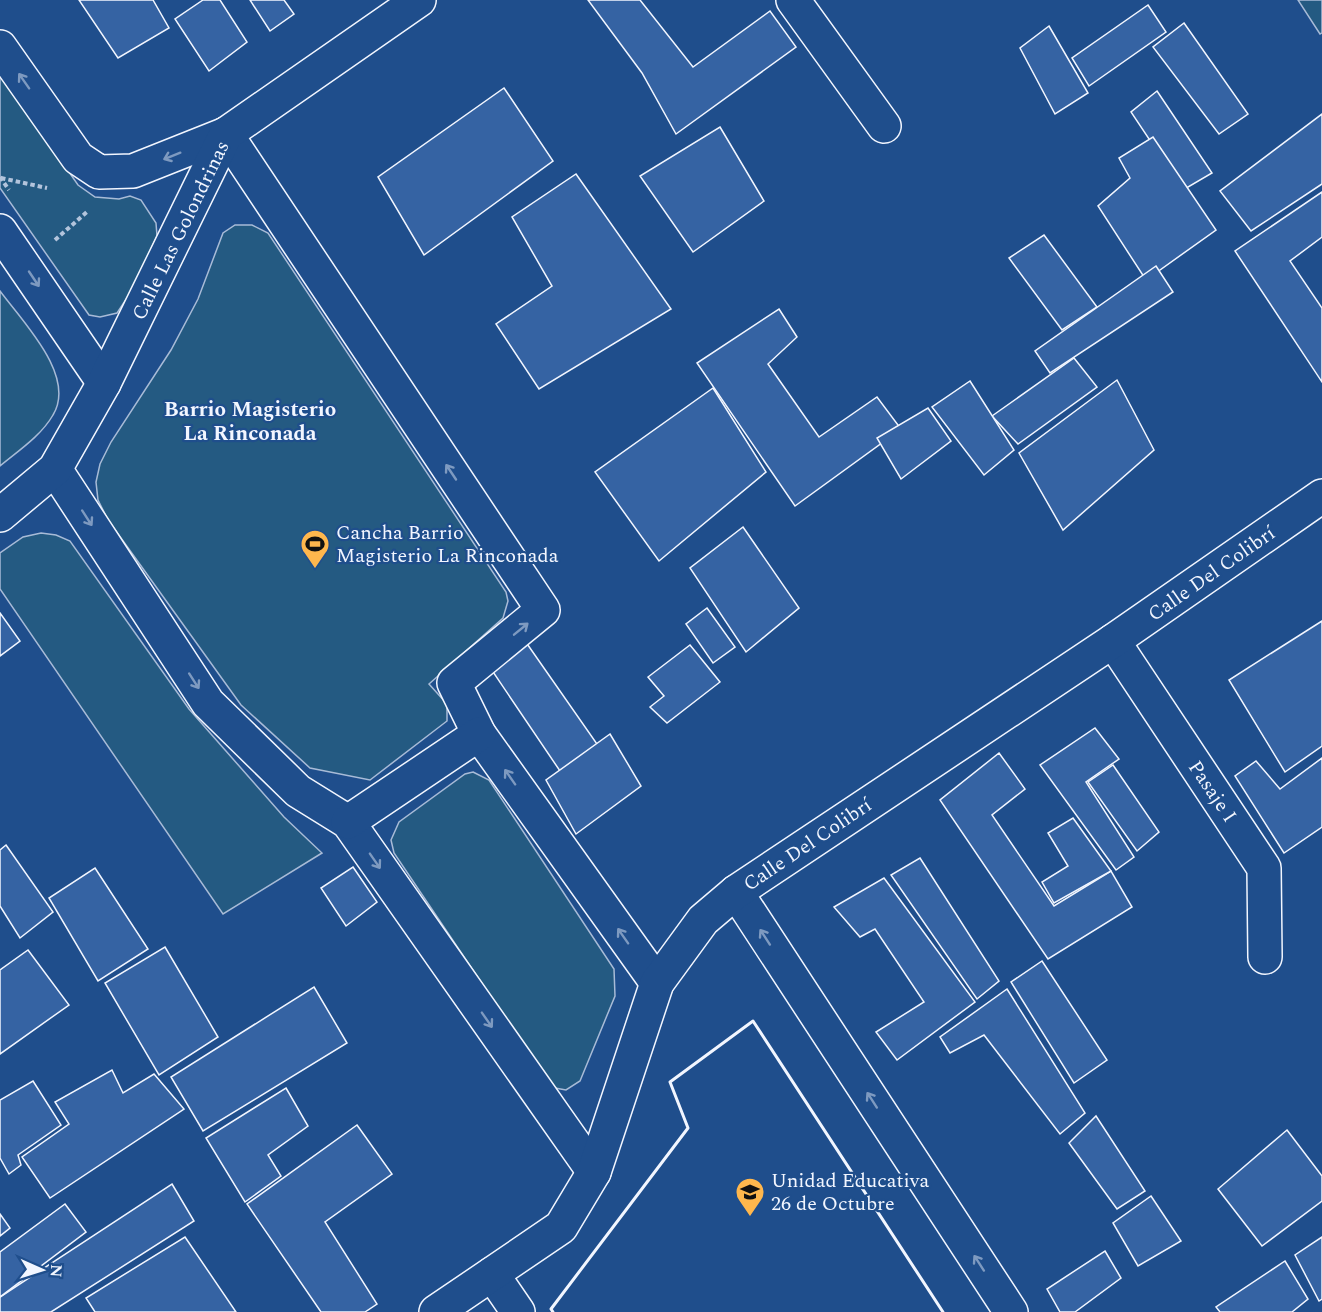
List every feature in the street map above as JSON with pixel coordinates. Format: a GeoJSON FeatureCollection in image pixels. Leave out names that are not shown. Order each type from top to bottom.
{"type":"FeatureCollection","features":[{"type":"Feature","properties":{"kind":"street","name":"Calle Las Golondrinas"},"geometry":{"type":"LineString","coordinates":[[0,515],[55,469],[104,383],[226,134],[419,0]]}},
{"type":"Feature","properties":{"kind":"street"},"geometry":{"type":"LineString","coordinates":[[793,0],[884,126]]}},
{"type":"Feature","properties":{"kind":"street"},"geometry":{"type":"LineString","coordinates":[[0,47],[78,158],[99,172],[133,171],[226,134],[543,610],[454,683],[479,734],[657,983]]}},
{"type":"Feature","properties":{"kind":"street"},"geometry":{"type":"LineString","coordinates":[[0,231],[104,383]]}},
{"type":"Feature","properties":{"kind":"street"},"geometry":{"type":"LineString","coordinates":[[55,469],[208,703],[298,790],[348,822],[594,1172]]}},
{"type":"Feature","properties":{"kind":"street","name":"Calle Del Colibrí"},"geometry":{"type":"LineString","coordinates":[[436,1312],[561,1227],[594,1172],[657,983],[703,920],[736,892],[1113,641],[1322,496]]}},
{"type":"Feature","properties":{"kind":"street","name":"Pasaje I"},"geometry":{"type":"LineString","coordinates":[[1113,641],[1264,868],[1265,957]]}},
{"type":"Feature","properties":{"kind":"street"},"geometry":{"type":"LineString","coordinates":[[348,822],[479,734]]}},
{"type":"Feature","properties":{"kind":"street"},"geometry":{"type":"LineString","coordinates":[[736,892],[1011,1312]]}},
{"type":"Feature","properties":{"kind":"street"},"geometry":{"type":"LineString","coordinates":[[492,1274],[518,1312]]}},
{"type":"Feature","properties":{"kind":"path"},"geometry":{"type":"LineString","coordinates":[[23,263],[49,245],[95,204],[99,172]]}},
{"type":"Feature","properties":{"kind":"path"},"geometry":{"type":"LineString","coordinates":[[0,178],[57,190]]}},
{"type":"Feature","properties":{"kind":"path"},"geometry":{"type":"LineString","coordinates":[[0,178],[15,197]]}},
{"type":"Feature","properties":{"kind":"shaded area"},"geometry":{"type":"Polygon","coordinates":[[[1298,0],[1322,0],[1322,33],[1320,34],[1298,0]]]}},
{"type":"Feature","properties":{"kind":"shaded area"},"geometry":{"type":"Polygon","coordinates":[[[0,73],[78,185],[95,197],[119,199],[130,196],[141,200],[156,223],[157,236],[131,292],[117,313],[100,317],[89,315],[0,188],[0,73]]]}},
{"type":"Feature","properties":{"kind":"shaded area"},"geometry":{"type":"Polygon","coordinates":[[[235,225],[252,225],[268,233],[506,592],[508,601],[503,618],[429,684],[447,704],[447,721],[370,780],[310,768],[241,705],[108,520],[98,500],[96,482],[100,464],[111,442],[171,350],[198,299],[223,233],[235,225]]]}},
{"type":"Feature","properties":{"kind":"shaded area"},"geometry":{"type":"Polygon","coordinates":[[[0,291],[44,350],[58,383],[59,400],[53,415],[42,430],[0,466],[0,291]]]}},
{"type":"Feature","properties":{"kind":"shaded area"},"geometry":{"type":"Polygon","coordinates":[[[41,533],[56,535],[70,541],[189,709],[284,817],[322,853],[223,914],[0,589],[0,553],[23,537],[41,533]]]}},
{"type":"Feature","properties":{"kind":"shaded area"},"geometry":{"type":"Polygon","coordinates":[[[473,772],[489,780],[614,969],[615,996],[580,1081],[566,1090],[555,1088],[547,1080],[394,853],[391,840],[399,822],[465,774],[473,772]]]}},
{"type":"Feature","properties":{"kind":"building"},"geometry":{"type":"Polygon","coordinates":[[[79,0],[153,0],[169,28],[118,58],[79,0]]]}},
{"type":"Feature","properties":{"kind":"building"},"geometry":{"type":"Polygon","coordinates":[[[203,0],[220,0],[247,42],[209,71],[175,19],[203,0]]]}},
{"type":"Feature","properties":{"kind":"building"},"geometry":{"type":"Polygon","coordinates":[[[250,0],[284,0],[294,14],[270,31],[250,0]]]}},
{"type":"Feature","properties":{"kind":"building"},"geometry":{"type":"Polygon","coordinates":[[[588,0],[640,0],[693,67],[770,11],[796,47],[676,134],[642,73],[588,0]]]}},
{"type":"Feature","properties":{"kind":"building"},"geometry":{"type":"Polygon","coordinates":[[[1148,5],[1166,32],[1089,86],[1072,58],[1148,5]]]}},
{"type":"Feature","properties":{"kind":"building"},"geometry":{"type":"Polygon","coordinates":[[[1184,23],[1248,114],[1219,134],[1153,47],[1184,23]]]}},
{"type":"Feature","properties":{"kind":"building"},"geometry":{"type":"Polygon","coordinates":[[[1049,26],[1088,93],[1055,114],[1020,48],[1049,26]]]}},
{"type":"Feature","properties":{"kind":"building"},"geometry":{"type":"Polygon","coordinates":[[[504,88],[553,161],[424,255],[378,177],[504,88]]]}},
{"type":"Feature","properties":{"kind":"building"},"geometry":{"type":"Polygon","coordinates":[[[1157,91],[1212,173],[1183,190],[1131,112],[1157,91]]]}},
{"type":"Feature","properties":{"kind":"building"},"geometry":{"type":"Polygon","coordinates":[[[1322,114],[1322,184],[1251,231],[1220,191],[1322,114]]]}},
{"type":"Feature","properties":{"kind":"building"},"geometry":{"type":"Polygon","coordinates":[[[720,127],[764,201],[693,252],[640,176],[720,127]]]}},
{"type":"Feature","properties":{"kind":"building"},"geometry":{"type":"Polygon","coordinates":[[[1153,137],[1216,230],[1146,280],[1098,206],[1130,178],[1119,158],[1153,137]]]}},
{"type":"Feature","properties":{"kind":"building"},"geometry":{"type":"Polygon","coordinates":[[[576,174],[671,309],[539,389],[496,324],[552,286],[512,217],[576,174]]]}},
{"type":"Feature","properties":{"kind":"building"},"geometry":{"type":"Polygon","coordinates":[[[1322,192],[1322,237],[1290,261],[1322,308],[1322,382],[1235,251],[1322,192]]]}},
{"type":"Feature","properties":{"kind":"building"},"geometry":{"type":"Polygon","coordinates":[[[1044,235],[1097,307],[1062,330],[1009,258],[1044,235]]]}},
{"type":"Feature","properties":{"kind":"building"},"geometry":{"type":"Polygon","coordinates":[[[1156,266],[1173,292],[1050,373],[1035,351],[1156,266]]]}},
{"type":"Feature","properties":{"kind":"building"},"geometry":{"type":"Polygon","coordinates":[[[779,309],[797,337],[768,364],[819,437],[877,397],[901,429],[795,506],[697,363],[779,309]]]}},
{"type":"Feature","properties":{"kind":"building"},"geometry":{"type":"Polygon","coordinates":[[[1074,358],[1097,387],[1018,444],[992,416],[1074,358]]]}},
{"type":"Feature","properties":{"kind":"building"},"geometry":{"type":"Polygon","coordinates":[[[1117,380],[1154,450],[1063,530],[1019,453],[1117,380]]]}},
{"type":"Feature","properties":{"kind":"building"},"geometry":{"type":"Polygon","coordinates":[[[970,381],[1014,450],[984,475],[932,407],[970,381]]]}},
{"type":"Feature","properties":{"kind":"building"},"geometry":{"type":"Polygon","coordinates":[[[713,388],[766,472],[659,561],[595,472],[713,388]]]}},
{"type":"Feature","properties":{"kind":"building"},"geometry":{"type":"Polygon","coordinates":[[[928,408],[951,441],[901,479],[877,438],[928,408]]]}},
{"type":"Feature","properties":{"kind":"building"},"geometry":{"type":"Polygon","coordinates":[[[743,527],[799,608],[746,652],[690,568],[743,527]]]}},
{"type":"Feature","properties":{"kind":"building"},"geometry":{"type":"Polygon","coordinates":[[[707,608],[735,647],[713,663],[686,624],[707,608]]]}},
{"type":"Feature","properties":{"kind":"building"},"geometry":{"type":"Polygon","coordinates":[[[0,613],[20,641],[0,656],[0,613]]]}},
{"type":"Feature","properties":{"kind":"building"},"geometry":{"type":"Polygon","coordinates":[[[1322,621],[1322,746],[1285,772],[1229,680],[1322,621]]]}},
{"type":"Feature","properties":{"kind":"building"},"geometry":{"type":"Polygon","coordinates":[[[523,638],[597,744],[560,771],[487,663],[523,638]]]}},
{"type":"Feature","properties":{"kind":"building"},"geometry":{"type":"Polygon","coordinates":[[[690,645],[720,682],[667,723],[650,707],[664,696],[648,677],[690,645]]]}},
{"type":"Feature","properties":{"kind":"building"},"geometry":{"type":"Polygon","coordinates":[[[1095,728],[1119,759],[1086,782],[1134,857],[1116,870],[1040,765],[1095,728]]]}},
{"type":"Feature","properties":{"kind":"building"},"geometry":{"type":"Polygon","coordinates":[[[610,734],[641,786],[576,834],[546,780],[610,734]]]}},
{"type":"Feature","properties":{"kind":"building"},"geometry":{"type":"Polygon","coordinates":[[[999,753],[1025,789],[992,815],[1054,906],[1111,871],[1132,907],[1048,959],[940,800],[999,753]]]}},
{"type":"Feature","properties":{"kind":"building"},"geometry":{"type":"Polygon","coordinates":[[[1322,758],[1322,827],[1284,853],[1235,776],[1256,761],[1280,789],[1322,758]]]}},
{"type":"Feature","properties":{"kind":"building"},"geometry":{"type":"Polygon","coordinates":[[[1113,765],[1159,832],[1137,851],[1088,782],[1113,765]]]}},
{"type":"Feature","properties":{"kind":"building"},"geometry":{"type":"Polygon","coordinates":[[[1073,818],[1111,871],[1054,903],[1042,882],[1068,866],[1048,833],[1073,818]]]}},
{"type":"Feature","properties":{"kind":"building"},"geometry":{"type":"Polygon","coordinates":[[[6,845],[53,912],[20,938],[0,906],[0,850],[6,845]]]}},
{"type":"Feature","properties":{"kind":"building"},"geometry":{"type":"Polygon","coordinates":[[[920,858],[999,981],[977,999],[891,875],[920,858]]]}},
{"type":"Feature","properties":{"kind":"building"},"geometry":{"type":"Polygon","coordinates":[[[353,867],[377,902],[346,926],[321,888],[353,867]]]}},
{"type":"Feature","properties":{"kind":"building"},"geometry":{"type":"Polygon","coordinates":[[[95,868],[148,949],[98,981],[49,898],[95,868]]]}},
{"type":"Feature","properties":{"kind":"building"},"geometry":{"type":"Polygon","coordinates":[[[884,878],[975,1002],[897,1060],[876,1032],[924,1002],[875,929],[860,937],[834,907],[884,878]]]}},
{"type":"Feature","properties":{"kind":"building"},"geometry":{"type":"Polygon","coordinates":[[[165,947],[218,1037],[159,1075],[105,983],[165,947]]]}},
{"type":"Feature","properties":{"kind":"building"},"geometry":{"type":"Polygon","coordinates":[[[28,950],[69,1005],[0,1054],[0,970],[28,950]]]}},
{"type":"Feature","properties":{"kind":"building"},"geometry":{"type":"Polygon","coordinates":[[[1042,961],[1107,1060],[1074,1083],[1011,982],[1042,961]]]}},
{"type":"Feature","properties":{"kind":"building"},"geometry":{"type":"Polygon","coordinates":[[[314,987],[347,1043],[203,1131],[171,1077],[314,987]]]}},
{"type":"Feature","properties":{"kind":"building"},"geometry":{"type":"Polygon","coordinates":[[[1007,989],[1085,1113],[1060,1134],[984,1035],[950,1053],[940,1037],[1007,989]]]}},
{"type":"Feature","properties":{"kind":"building"},"geometry":{"type":"Polygon","coordinates":[[[112,1070],[123,1093],[154,1074],[184,1109],[50,1198],[22,1157],[69,1124],[55,1102],[112,1070]]]}},
{"type":"Feature","properties":{"kind":"building"},"geometry":{"type":"Polygon","coordinates":[[[33,1081],[61,1125],[18,1155],[21,1165],[9,1174],[0,1158],[0,1100],[33,1081]]]}},
{"type":"Feature","properties":{"kind":"building"},"geometry":{"type":"Polygon","coordinates":[[[286,1088],[308,1126],[268,1155],[281,1176],[245,1202],[206,1138],[286,1088]]]}},
{"type":"Feature","properties":{"kind":"building"},"geometry":{"type":"Polygon","coordinates":[[[1096,1116],[1145,1191],[1117,1209],[1069,1143],[1096,1116]]]}},
{"type":"Feature","properties":{"kind":"building"},"geometry":{"type":"Polygon","coordinates":[[[357,1125],[392,1174],[325,1222],[377,1304],[365,1312],[321,1312],[247,1204],[357,1125]]]}},
{"type":"Feature","properties":{"kind":"building"},"geometry":{"type":"Polygon","coordinates":[[[1287,1130],[1322,1176],[1322,1201],[1262,1246],[1218,1189],[1287,1130]]]}},
{"type":"Feature","properties":{"kind":"building"},"geometry":{"type":"Polygon","coordinates":[[[172,1184],[194,1221],[51,1312],[0,1312],[0,1297],[172,1184]]]}},
{"type":"Feature","properties":{"kind":"building"},"geometry":{"type":"Polygon","coordinates":[[[1151,1196],[1181,1241],[1138,1266],[1113,1223],[1151,1196]]]}},
{"type":"Feature","properties":{"kind":"building"},"geometry":{"type":"Polygon","coordinates":[[[65,1204],[86,1232],[0,1297],[0,1252],[65,1204]]]}},
{"type":"Feature","properties":{"kind":"building"},"geometry":{"type":"Polygon","coordinates":[[[0,1214],[10,1228],[0,1236],[0,1214]]]}},
{"type":"Feature","properties":{"kind":"building"},"geometry":{"type":"Polygon","coordinates":[[[185,1237],[236,1312],[95,1312],[86,1298],[185,1237]]]}},
{"type":"Feature","properties":{"kind":"building"},"geometry":{"type":"Polygon","coordinates":[[[1322,1237],[1322,1299],[1319,1301],[1295,1255],[1322,1237]]]}},
{"type":"Feature","properties":{"kind":"building"},"geometry":{"type":"Polygon","coordinates":[[[1105,1251],[1121,1278],[1075,1312],[1060,1312],[1047,1289],[1105,1251]]]}},
{"type":"Feature","properties":{"kind":"building"},"geometry":{"type":"Polygon","coordinates":[[[1285,1261],[1308,1299],[1292,1312],[1220,1312],[1216,1307],[1285,1261]]]}},
{"type":"Feature","properties":{"kind":"wall"},"geometry":{"type":"LineString","coordinates":[[553,1312],[551,1309],[688,1128],[670,1082],[753,1021],[943,1312]]}},
{"type":"Feature","properties":{"kind":"place","name":"Cancha Barrio Magisterio La Rinconada"},"geometry":{"type":"Point","coordinates":[315,570]}},
{"type":"Feature","properties":{"kind":"place","name":"Unidad Educativa 26 de Octubre"},"geometry":{"type":"Point","coordinates":[750,1218]}},
{"type":"Feature","properties":{"kind":"district","name":"Barrio Magisterio La Rinconada"},"geometry":{"type":"Point","coordinates":[250,421]}}]}
